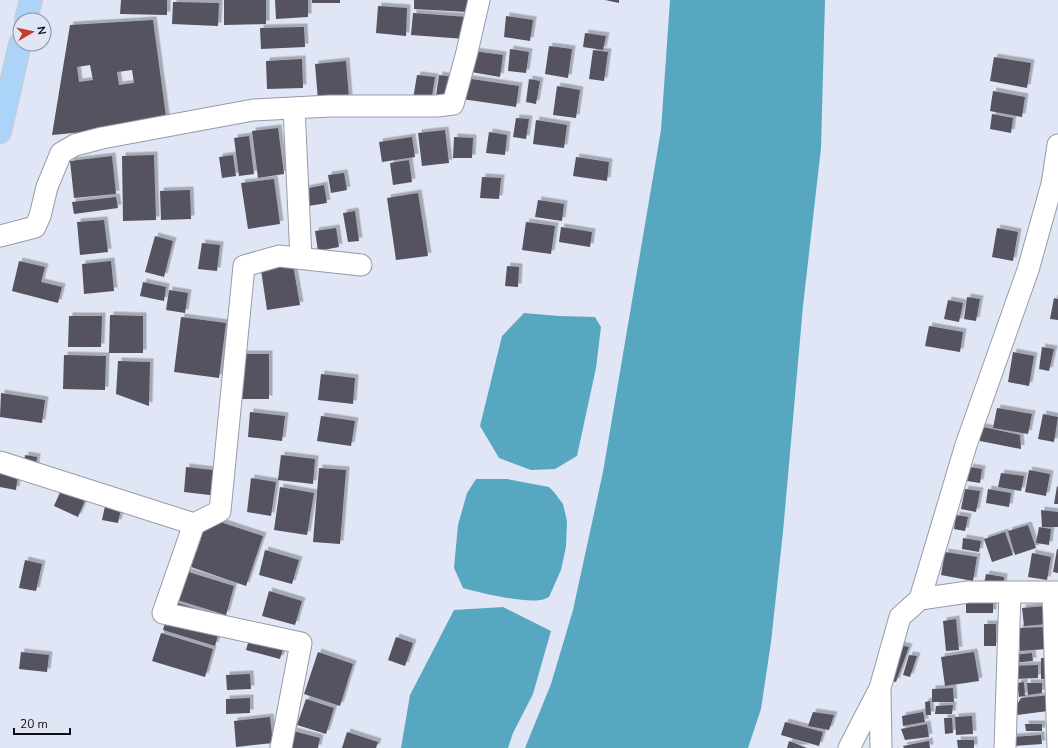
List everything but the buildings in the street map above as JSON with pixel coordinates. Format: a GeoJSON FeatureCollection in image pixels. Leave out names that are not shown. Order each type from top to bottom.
{"type":"FeatureCollection","features":[{"type":"Feature","properties":{"kind":"highway"},"geometry":{"type":"LineString","coordinates":[[28,12],[31,0]]}},
{"type":"Feature","properties":{"kind":"highway"},"geometry":{"type":"LineString","coordinates":[[0,132],[18,52]]}},
{"type":"Feature","properties":{"kind":"street"},"geometry":{"type":"LineString","coordinates":[[0,236],[35,227],[40,216],[47,187],[60,153],[75,144],[253,110],[330,106],[437,106],[453,104],[469,45],[479,0]]}},
{"type":"Feature","properties":{"kind":"street"},"geometry":{"type":"LineString","coordinates":[[294,108],[301,258]]}},
{"type":"Feature","properties":{"kind":"street"},"geometry":{"type":"LineString","coordinates":[[849,748],[880,688],[900,617],[920,599],[966,445],[1028,270],[1052,184],[1058,145]]}},
{"type":"Feature","properties":{"kind":"street"},"geometry":{"type":"LineString","coordinates":[[281,748],[301,643],[163,613],[194,524],[220,511],[244,266],[279,256],[361,265]]}},
{"type":"Feature","properties":{"kind":"street"},"geometry":{"type":"LineString","coordinates":[[0,462],[194,524]]}},
{"type":"Feature","properties":{"kind":"street"},"geometry":{"type":"LineString","coordinates":[[920,599],[968,592],[1055,592],[1058,748]]}},
{"type":"Feature","properties":{"kind":"street"},"geometry":{"type":"LineString","coordinates":[[1005,748],[1010,592]]}},
{"type":"Feature","properties":{"kind":"street"},"geometry":{"type":"LineString","coordinates":[[880,688],[881,748]]}},
{"type":"Feature","properties":{"kind":"water"},"geometry":{"type":"Polygon","coordinates":[[[670,0],[825,0],[821,148],[803,306],[783,532],[771,642],[761,709],[748,748],[525,748],[551,684],[573,610],[603,472],[661,130],[670,0]]]}},
{"type":"Feature","properties":{"kind":"water"},"geometry":{"type":"Polygon","coordinates":[[[524,313],[595,317],[601,327],[596,368],[577,456],[555,469],[531,470],[499,458],[480,426],[502,336],[524,313]]]}},
{"type":"Feature","properties":{"kind":"water"},"geometry":{"type":"Polygon","coordinates":[[[476,479],[507,479],[549,487],[563,504],[567,521],[566,547],[561,570],[549,597],[533,601],[513,599],[463,588],[454,568],[458,525],[467,493],[476,479]]]}},
{"type":"Feature","properties":{"kind":"water"},"geometry":{"type":"Polygon","coordinates":[[[503,607],[551,631],[533,694],[513,733],[508,748],[401,748],[410,695],[454,610],[503,607]]]}}]}
